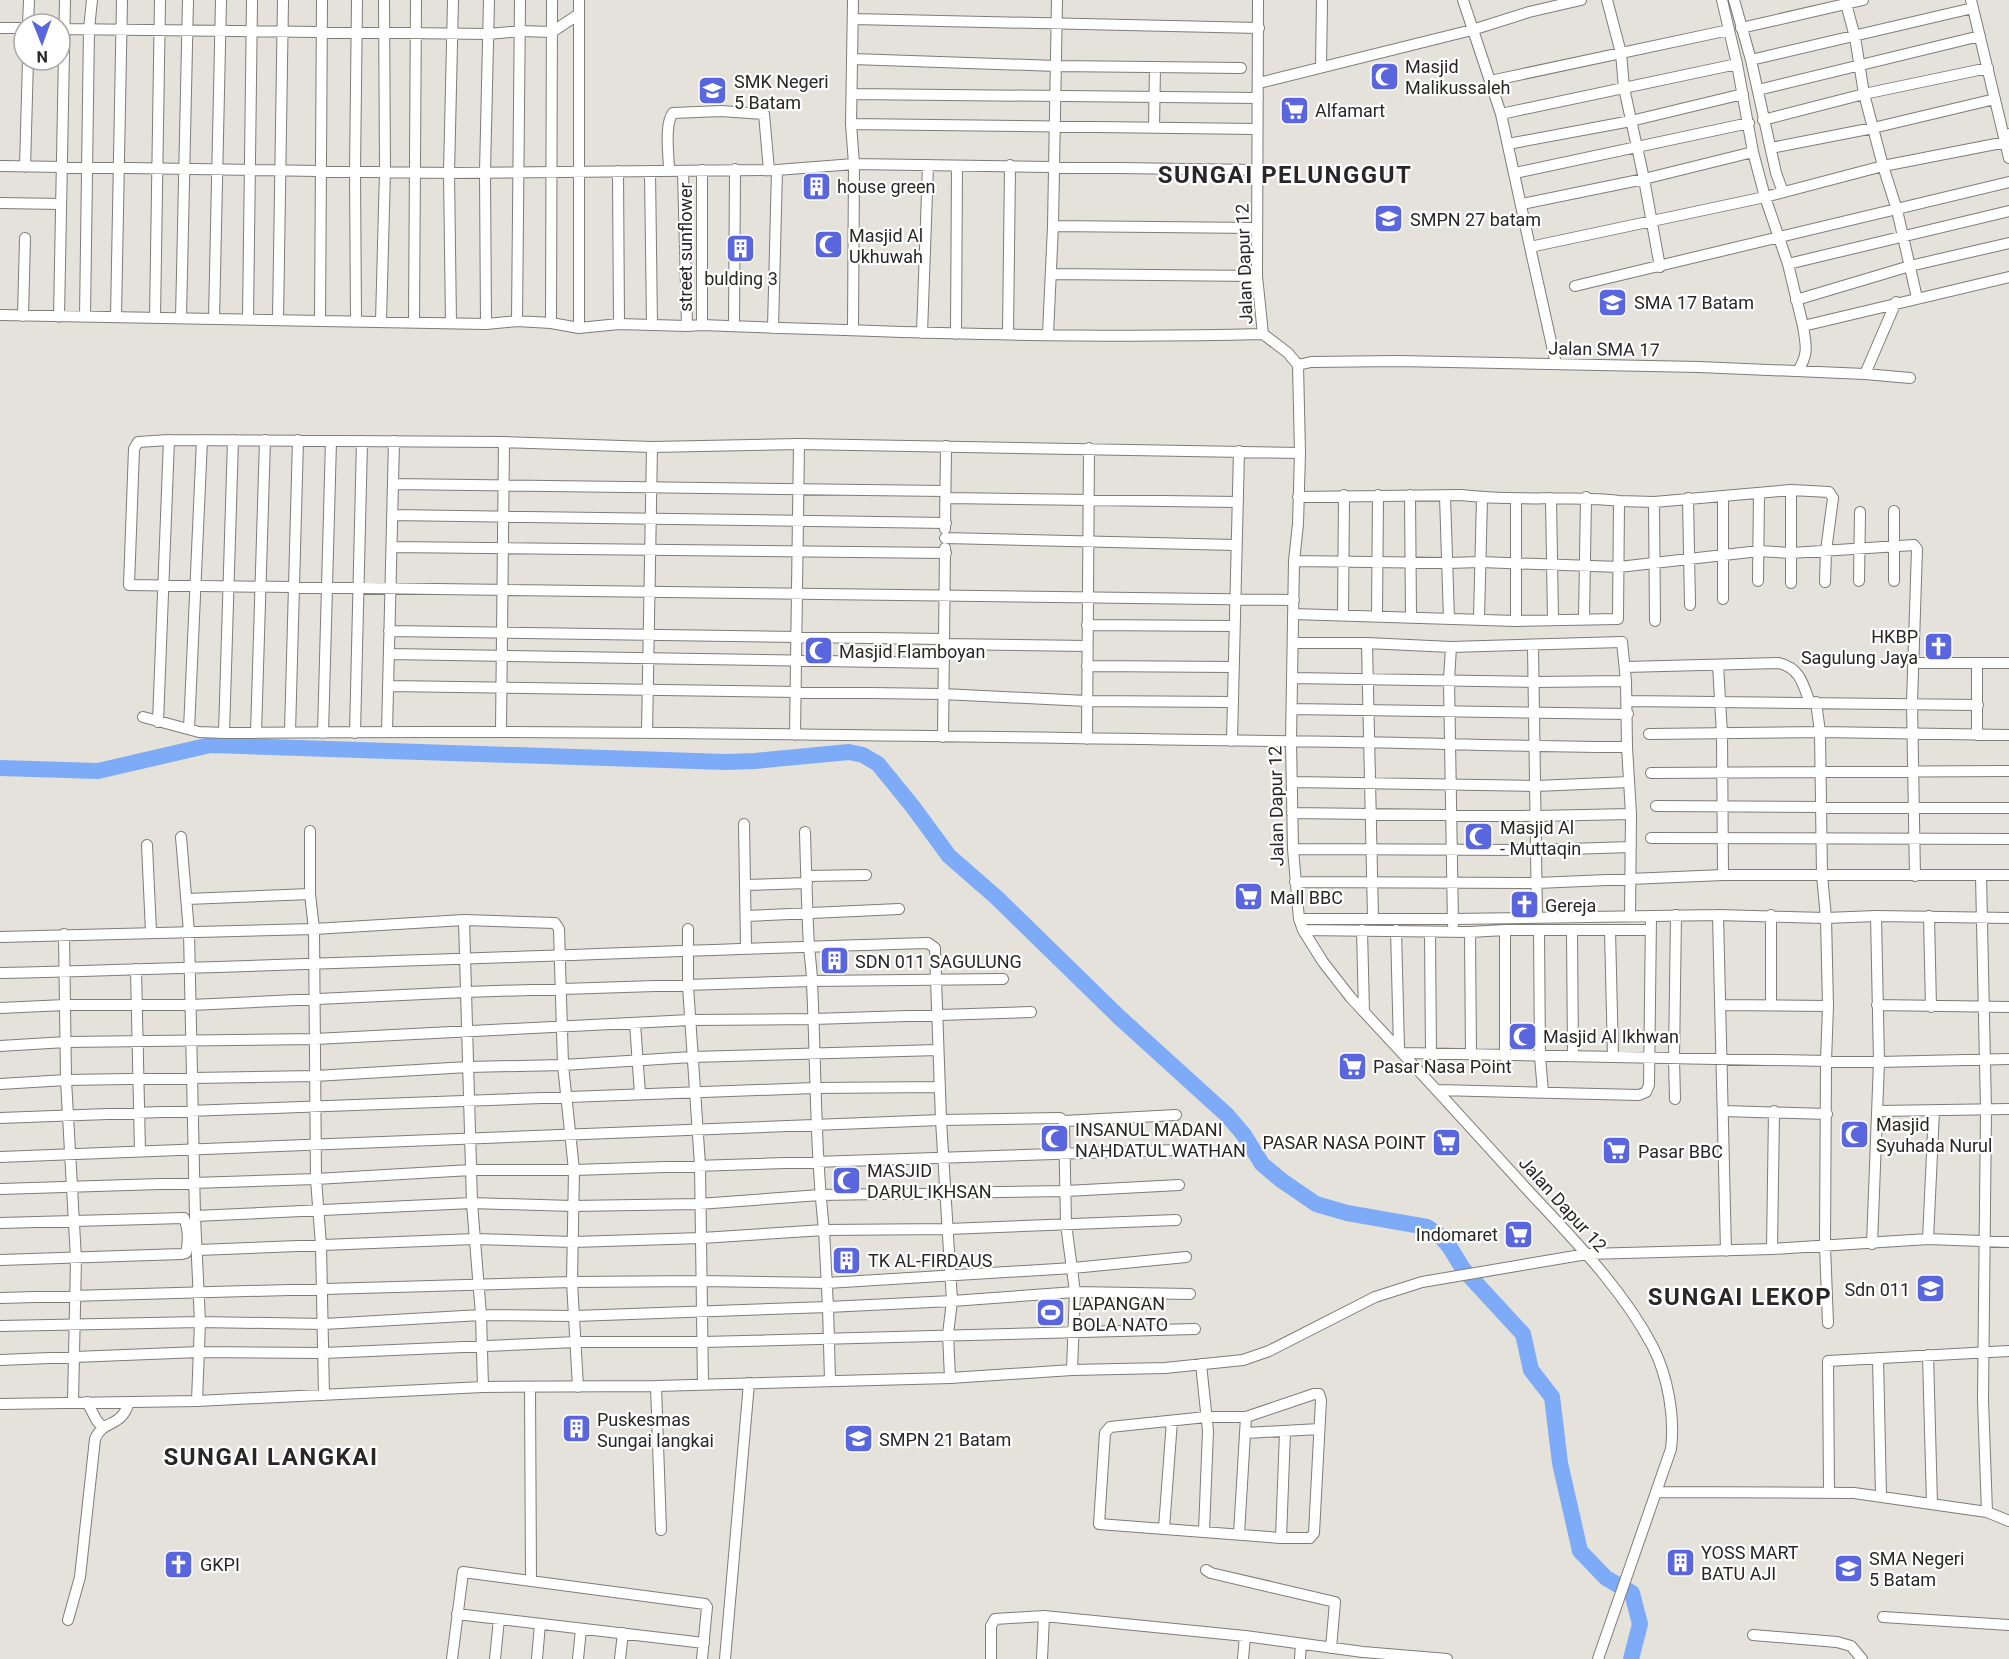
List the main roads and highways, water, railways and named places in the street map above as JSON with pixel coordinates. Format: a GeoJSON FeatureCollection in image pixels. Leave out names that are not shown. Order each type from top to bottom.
{"type":"FeatureCollection","features":[{"type":"Feature","properties":{"kind":"waterway"},"geometry":{"type":"LineString","coordinates":[[0,768],[98,771],[210,745],[725,762],[849,752],[863,755],[878,764],[949,856],[996,897],[1119,1017],[1227,1115],[1244,1135],[1262,1164],[1281,1180],[1316,1204],[1347,1213],[1427,1227],[1449,1246],[1463,1269],[1523,1334],[1531,1370],[1552,1397],[1560,1463],[1580,1551],[1606,1578],[1632,1593],[1640,1624],[1631,1659]]}},
{"type":"Feature","properties":{"kind":"place","name":"Masjid Malikussaleh"},"geometry":{"type":"Point","coordinates":[1384,76]}},
{"type":"Feature","properties":{"kind":"place","name":"SMK Negeri 5 Batam"},"geometry":{"type":"Point","coordinates":[713,91]}},
{"type":"Feature","properties":{"kind":"place","name":"Alfamart"},"geometry":{"type":"Point","coordinates":[1294,110]}},
{"type":"Feature","properties":{"kind":"place","name":"house green"},"geometry":{"type":"Point","coordinates":[816,186]}},
{"type":"Feature","properties":{"kind":"place","name":"SMPN 27 batam"},"geometry":{"type":"Point","coordinates":[1389,219]}},
{"type":"Feature","properties":{"kind":"place","name":"Masjid Al Ukhuwah"},"geometry":{"type":"Point","coordinates":[828,245]}},
{"type":"Feature","properties":{"kind":"place","name":"bulding 3"},"geometry":{"type":"Point","coordinates":[741,249]}},
{"type":"Feature","properties":{"kind":"place","name":"SMA 17 Batam"},"geometry":{"type":"Point","coordinates":[1613,302]}},
{"type":"Feature","properties":{"kind":"place","name":"HKBP Sagulung Jaya"},"geometry":{"type":"Point","coordinates":[1939,646]}},
{"type":"Feature","properties":{"kind":"place","name":"Masjid Flamboyan"},"geometry":{"type":"Point","coordinates":[818,651]}},
{"type":"Feature","properties":{"kind":"place","name":"Masjid Al - Muttaqin"},"geometry":{"type":"Point","coordinates":[1479,837]}},
{"type":"Feature","properties":{"kind":"place","name":"Mall BBC"},"geometry":{"type":"Point","coordinates":[1249,897]}},
{"type":"Feature","properties":{"kind":"place","name":"Gereja"},"geometry":{"type":"Point","coordinates":[1524,905]}},
{"type":"Feature","properties":{"kind":"place","name":"SDN 011 SAGULUNG"},"geometry":{"type":"Point","coordinates":[834,961]}},
{"type":"Feature","properties":{"kind":"place","name":"Masjid Al Ikhwan"},"geometry":{"type":"Point","coordinates":[1522,1036]}},
{"type":"Feature","properties":{"kind":"place","name":"Pasar Nasa Point"},"geometry":{"type":"Point","coordinates":[1352,1066]}},
{"type":"Feature","properties":{"kind":"place","name":"Masjid Syuhada Nurul"},"geometry":{"type":"Point","coordinates":[1855,1134]}},
{"type":"Feature","properties":{"kind":"place","name":"INSANUL MADANI NAHDATUL WATHAN"},"geometry":{"type":"Point","coordinates":[1054,1139]}},
{"type":"Feature","properties":{"kind":"place","name":"PASAR NASA POINT"},"geometry":{"type":"Point","coordinates":[1447,1142]}},
{"type":"Feature","properties":{"kind":"place","name":"Pasar BBC"},"geometry":{"type":"Point","coordinates":[1617,1151]}},
{"type":"Feature","properties":{"kind":"place","name":"MASJID DARUL IKHSAN"},"geometry":{"type":"Point","coordinates":[846,1180]}},
{"type":"Feature","properties":{"kind":"place","name":"Indomaret"},"geometry":{"type":"Point","coordinates":[1519,1234]}},
{"type":"Feature","properties":{"kind":"place","name":"TK AL-FIRDAUS"},"geometry":{"type":"Point","coordinates":[847,1260]}},
{"type":"Feature","properties":{"kind":"place","name":"Sdn 011"},"geometry":{"type":"Point","coordinates":[1931,1289]}},
{"type":"Feature","properties":{"kind":"place","name":"LAPANGAN BOLA NATO"},"geometry":{"type":"Point","coordinates":[1051,1313]}},
{"type":"Feature","properties":{"kind":"place","name":"Puskesmas Sungai langkai"},"geometry":{"type":"Point","coordinates":[576,1429]}},
{"type":"Feature","properties":{"kind":"place","name":"SMPN 21 Batam"},"geometry":{"type":"Point","coordinates":[858,1439]}},
{"type":"Feature","properties":{"kind":"place","name":"YOSS MART BATU AJI"},"geometry":{"type":"Point","coordinates":[1680,1562]}},
{"type":"Feature","properties":{"kind":"place","name":"GKPI"},"geometry":{"type":"Point","coordinates":[179,1564]}},
{"type":"Feature","properties":{"kind":"place","name":"SMA Negeri 5 Batam"},"geometry":{"type":"Point","coordinates":[1848,1568]}},
{"type":"Feature","properties":{"kind":"district","name":"SUNGAI PELUNGGUT"},"geometry":{"type":"Point","coordinates":[1285,175]}},
{"type":"Feature","properties":{"kind":"district","name":"SUNGAI LEKOP"},"geometry":{"type":"Point","coordinates":[1740,1297]}},
{"type":"Feature","properties":{"kind":"district","name":"SUNGAI LANGKAI"},"geometry":{"type":"Point","coordinates":[271,1457]}}]}
